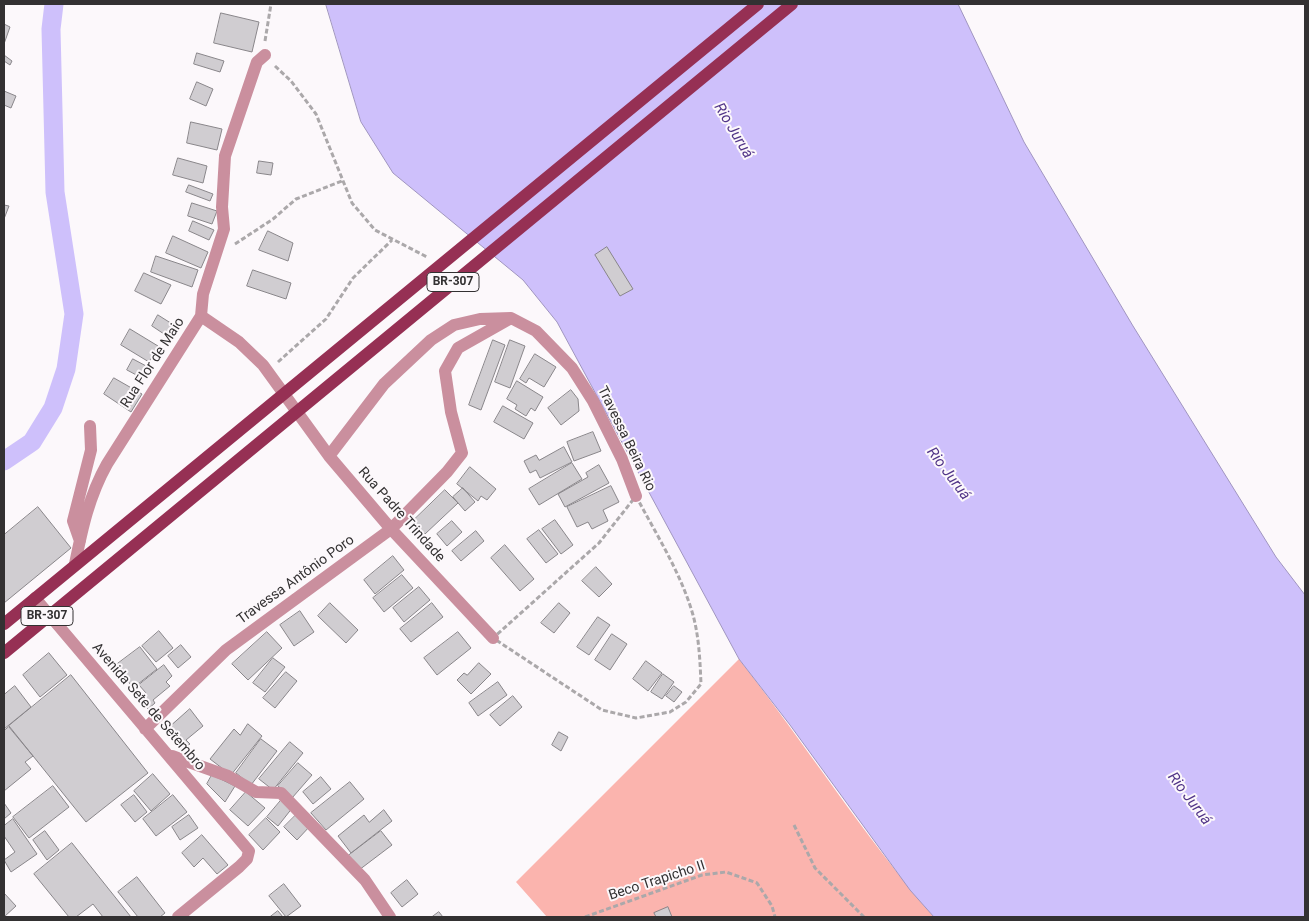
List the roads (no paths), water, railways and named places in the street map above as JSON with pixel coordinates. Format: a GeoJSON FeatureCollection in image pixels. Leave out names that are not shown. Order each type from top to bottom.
{"type":"FeatureCollection","features":[{"type":"Feature","properties":{"kind":"main road","name":"BR-307"},"geometry":{"type":"LineString","coordinates":[[4,624],[758,4]]}},
{"type":"Feature","properties":{"kind":"main road","name":"BR-307"},"geometry":{"type":"LineString","coordinates":[[4,653],[114,560],[792,4]]}},
{"type":"Feature","properties":{"kind":"street","name":"Rua Flor de Maio"},"geometry":{"type":"LineString","coordinates":[[75,564],[94,488],[106,464],[201,316],[203,294],[224,229],[222,207],[225,156],[257,62],[265,55]]}},
{"type":"Feature","properties":{"kind":"street","name":"Rua Padre Trindade"},"geometry":{"type":"LineString","coordinates":[[201,316],[239,342],[268,372],[329,456],[391,529],[494,638]]}},
{"type":"Feature","properties":{"kind":"street","name":"Travessa Antônio Poro"},"geometry":{"type":"LineString","coordinates":[[145,729],[226,650],[391,529],[447,472],[462,453],[451,412],[445,372],[458,348],[511,318]]}},
{"type":"Feature","properties":{"kind":"street","name":"Travessa Beira Rio"},"geometry":{"type":"LineString","coordinates":[[329,456],[384,384],[431,340],[454,326],[480,319],[511,318],[536,331],[572,368],[593,401],[622,459],[636,496]]}},
{"type":"Feature","properties":{"kind":"street"},"geometry":{"type":"LineString","coordinates":[[80,541],[73,521],[80,485],[91,450],[90,426]]}},
{"type":"Feature","properties":{"kind":"street","name":"Avenida Sete de Setembro"},"geometry":{"type":"LineString","coordinates":[[35,598],[145,729],[170,755],[249,851],[247,859],[178,917]]}},
{"type":"Feature","properties":{"kind":"street"},"geometry":{"type":"LineString","coordinates":[[170,755],[228,776],[256,792],[281,793],[365,880],[390,917]]}},
{"type":"Feature","properties":{"kind":"water","name":"Rio Juruá"},"geometry":{"type":"Polygon","coordinates":[[[326,4],[958,4],[1024,142],[1133,326],[1276,557],[1305,595],[1305,917],[934,917],[910,890],[790,725],[739,659],[557,322],[523,280],[393,173],[361,122],[326,4]]]}},
{"type":"Feature","properties":{"kind":"waterway"},"geometry":{"type":"LineString","coordinates":[[4,461],[32,442],[53,408],[66,369],[74,314],[55,192],[51,29],[54,4]]}}]}
